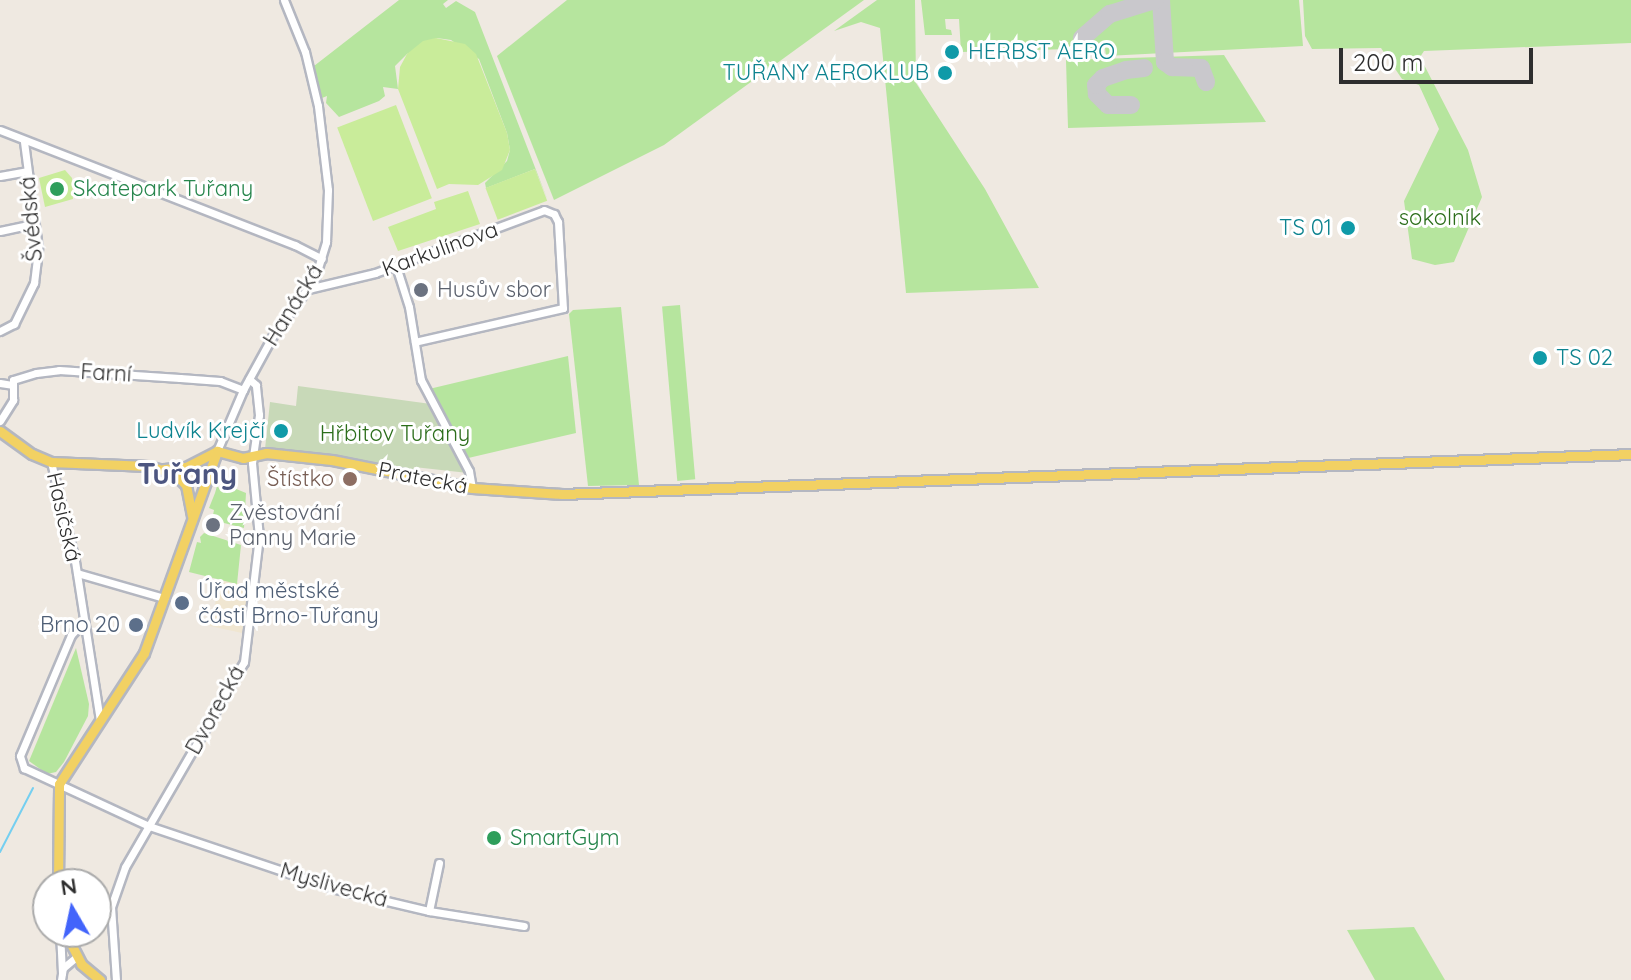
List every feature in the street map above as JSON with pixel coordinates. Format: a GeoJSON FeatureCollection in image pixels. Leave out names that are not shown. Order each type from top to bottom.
{"type":"FeatureCollection","features":[{"type":"Feature","properties":{"kind":"main road"},"geometry":{"type":"LineString","coordinates":[[0,431],[32,454],[51,462],[164,469],[186,467],[217,451]]}},
{"type":"Feature","properties":{"kind":"main road","name":"Pratecká"},"geometry":{"type":"LineString","coordinates":[[217,451],[253,457],[266,453],[332,460],[472,488],[547,494],[1631,454]]}},
{"type":"Feature","properties":{"kind":"main road","name":"Hanácká"},"geometry":{"type":"LineString","coordinates":[[59,784],[132,675],[164,598],[217,451]]}},
{"type":"Feature","properties":{"kind":"main road"},"geometry":{"type":"LineString","coordinates":[[164,469],[177,475],[186,485],[192,522]]}},
{"type":"Feature","properties":{"kind":"main road"},"geometry":{"type":"LineString","coordinates":[[58,868],[59,784]]}},
{"type":"Feature","properties":{"kind":"main road"},"geometry":{"type":"LineString","coordinates":[[71,948],[76,957],[100,980]]}},
{"type":"Feature","properties":{"kind":"street","name":"Hanácká"},"geometry":{"type":"LineString","coordinates":[[217,451],[249,379],[277,329],[316,276],[322,259],[328,209],[325,154],[310,73],[284,0]]}},
{"type":"Feature","properties":{"kind":"street"},"geometry":{"type":"LineString","coordinates":[[0,130],[295,245],[322,259]]}},
{"type":"Feature","properties":{"kind":"street","name":"Švédská"},"geometry":{"type":"LineString","coordinates":[[0,331],[14,324],[34,283],[38,248],[24,141]]}},
{"type":"Feature","properties":{"kind":"street"},"geometry":{"type":"LineString","coordinates":[[0,176],[27,171]]}},
{"type":"Feature","properties":{"kind":"street","name":"Karkulínova"},"geometry":{"type":"LineString","coordinates":[[308,289],[396,266],[544,210],[550,212],[557,221],[563,308],[415,342]]}},
{"type":"Feature","properties":{"kind":"street"},"geometry":{"type":"LineString","coordinates":[[0,231],[33,224]]}},
{"type":"Feature","properties":{"kind":"street"},"geometry":{"type":"LineString","coordinates":[[396,266],[421,380],[471,474],[472,488]]}},
{"type":"Feature","properties":{"kind":"street"},"geometry":{"type":"LineString","coordinates":[[316,276],[328,286]]}},
{"type":"Feature","properties":{"kind":"street","name":"Farní"},"geometry":{"type":"LineString","coordinates":[[12,385],[23,376],[59,370],[220,381],[243,390]]}},
{"type":"Feature","properties":{"kind":"street","name":"Dvorecká"},"geometry":{"type":"LineString","coordinates":[[116,980],[111,907],[125,867],[244,662],[259,537],[253,457],[259,415],[256,385],[249,379]]}},
{"type":"Feature","properties":{"kind":"street"},"geometry":{"type":"LineString","coordinates":[[0,383],[12,385],[13,400],[0,421]]}},
{"type":"Feature","properties":{"kind":"street"},"geometry":{"type":"LineString","coordinates":[[0,441],[14,441]]}},
{"type":"Feature","properties":{"kind":"street","name":"Hasičská"},"geometry":{"type":"LineString","coordinates":[[51,462],[77,573],[100,721]]}},
{"type":"Feature","properties":{"kind":"street"},"geometry":{"type":"LineString","coordinates":[[77,573],[164,598]]}},
{"type":"Feature","properties":{"kind":"street","name":"Myslivecká"},"geometry":{"type":"LineString","coordinates":[[84,621],[71,635],[20,756],[24,768],[48,782],[59,784],[149,826],[336,889],[429,911],[524,926]]}},
{"type":"Feature","properties":{"kind":"street"},"geometry":{"type":"LineString","coordinates":[[429,911],[439,863]]}},
{"type":"Feature","properties":{"kind":"street"},"geometry":{"type":"LineString","coordinates":[[61,976],[62,948]]}},
{"type":"Feature","properties":{"kind":"street"},"geometry":{"type":"LineString","coordinates":[[61,976],[76,957]]}},
{"type":"Feature","properties":{"kind":"shaded area"},"geometry":{"type":"Polygon","coordinates":[[[221,578],[249,586],[242,633],[210,626],[221,578]]]}},
{"type":"Feature","properties":{"kind":"green space"},"geometry":{"type":"Polygon","coordinates":[[[399,0],[448,0],[443,4],[446,8],[456,1],[475,12],[548,201],[535,169],[486,188],[485,183],[507,161],[510,150],[507,133],[479,59],[451,40],[437,38],[407,54],[395,66],[398,89],[383,87],[385,96],[379,101],[339,117],[326,103],[327,96],[322,98],[314,66],[399,0]]]}},
{"type":"Feature","properties":{"kind":"green space"},"geometry":{"type":"Polygon","coordinates":[[[567,0],[864,0],[664,145],[554,200],[497,56],[567,0]]]}},
{"type":"Feature","properties":{"kind":"green space"},"geometry":{"type":"Polygon","coordinates":[[[877,0],[915,0],[916,83],[985,189],[1039,288],[906,293],[880,28],[861,22],[834,31],[877,0]]]}},
{"type":"Feature","properties":{"kind":"green space"},"geometry":{"type":"Polygon","coordinates":[[[921,0],[1299,0],[1303,46],[1106,56],[1105,48],[961,52],[959,19],[945,19],[946,29],[951,30],[952,35],[925,35],[921,0]]]}},
{"type":"Feature","properties":{"kind":"green space","name":"sokolník"},"geometry":{"type":"Polygon","coordinates":[[[1303,0],[1631,0],[1631,43],[1424,51],[1420,57],[1468,150],[1482,197],[1454,262],[1435,265],[1412,259],[1404,201],[1439,129],[1419,85],[1402,79],[1381,48],[1312,49],[1305,36],[1303,0]]]}},
{"type":"Feature","properties":{"kind":"green space"},"geometry":{"type":"Polygon","coordinates":[[[436,38],[465,44],[476,54],[507,133],[510,150],[502,170],[478,185],[449,184],[437,189],[398,89],[400,67],[407,54],[423,41],[436,38]]]}},
{"type":"Feature","properties":{"kind":"green space"},"geometry":{"type":"Polygon","coordinates":[[[1224,55],[1266,122],[1068,128],[1066,60],[1224,55]]]}},
{"type":"Feature","properties":{"kind":"green space"},"geometry":{"type":"Polygon","coordinates":[[[396,105],[432,198],[373,221],[337,128],[396,105]]]}},
{"type":"Feature","properties":{"kind":"green space"},"geometry":{"type":"Polygon","coordinates":[[[535,169],[547,201],[498,220],[486,188],[535,169]]]}},
{"type":"Feature","properties":{"kind":"green space","name":"Skatepark Tuřany"},"geometry":{"type":"Polygon","coordinates":[[[65,170],[72,178],[73,199],[45,207],[39,178],[65,170]]]}},
{"type":"Feature","properties":{"kind":"green space"},"geometry":{"type":"Polygon","coordinates":[[[468,191],[480,224],[398,251],[388,227],[436,209],[434,202],[468,191]]]}},
{"type":"Feature","properties":{"kind":"green space"},"geometry":{"type":"Polygon","coordinates":[[[680,305],[695,479],[677,481],[662,307],[680,305]]]}},
{"type":"Feature","properties":{"kind":"green space"},"geometry":{"type":"Polygon","coordinates":[[[621,307],[639,485],[588,486],[569,314],[573,310],[621,307]]]}},
{"type":"Feature","properties":{"kind":"green space"},"geometry":{"type":"Polygon","coordinates":[[[568,356],[576,433],[464,459],[429,389],[568,356]]]}},
{"type":"Feature","properties":{"kind":"green space","name":"Hřbitov Tuřany"},"geometry":{"type":"Polygon","coordinates":[[[298,386],[431,404],[468,473],[414,467],[413,473],[333,455],[265,449],[270,402],[296,406],[298,386]]]}},
{"type":"Feature","properties":{"kind":"green space"},"geometry":{"type":"Polygon","coordinates":[[[224,484],[246,493],[244,528],[212,520],[214,510],[209,508],[217,486],[222,491],[224,484]]]}},
{"type":"Feature","properties":{"kind":"green space"},"geometry":{"type":"Polygon","coordinates":[[[204,533],[241,545],[237,584],[189,572],[197,542],[201,543],[200,537],[204,533]]]}},
{"type":"Feature","properties":{"kind":"green space"},"geometry":{"type":"Polygon","coordinates":[[[76,648],[89,704],[88,716],[64,762],[56,772],[47,774],[29,761],[76,648]]]}},
{"type":"Feature","properties":{"kind":"green space"},"geometry":{"type":"Polygon","coordinates":[[[1414,927],[1445,980],[1375,980],[1347,930],[1414,927]]]}},
{"type":"Feature","properties":{"kind":"waterway"},"geometry":{"type":"LineString","coordinates":[[0,852],[33,788]]}},
{"type":"Feature","properties":{"kind":"taxiway"},"geometry":{"type":"LineString","coordinates":[[1082,38],[1110,14],[1155,0]]}},
{"type":"Feature","properties":{"kind":"taxiway"},"geometry":{"type":"LineString","coordinates":[[1161,0],[1165,62],[1172,67],[1201,68],[1206,82]]}},
{"type":"Feature","properties":{"kind":"taxiway"},"geometry":{"type":"LineString","coordinates":[[1131,105],[1108,105],[1097,94],[1096,85],[1103,78],[1144,68]]}},
{"type":"Feature","properties":{"kind":"place","name":"HERBST AERO"},"geometry":{"type":"Point","coordinates":[952,52]}},
{"type":"Feature","properties":{"kind":"place","name":"TUŘANY AEROKLUB"},"geometry":{"type":"Point","coordinates":[945,73]}},
{"type":"Feature","properties":{"kind":"place","name":"Skatepark Tuřany"},"geometry":{"type":"Point","coordinates":[57,189]}},
{"type":"Feature","properties":{"kind":"place","name":"TS 01"},"geometry":{"type":"Point","coordinates":[1348,228]}},
{"type":"Feature","properties":{"kind":"place","name":"Husův sbor"},"geometry":{"type":"Point","coordinates":[421,290]}},
{"type":"Feature","properties":{"kind":"place","name":"TS 02"},"geometry":{"type":"Point","coordinates":[1540,358]}},
{"type":"Feature","properties":{"kind":"place","name":"Ludvík Krejčí"},"geometry":{"type":"Point","coordinates":[281,431]}},
{"type":"Feature","properties":{"kind":"place","name":"Štístko"},"geometry":{"type":"Point","coordinates":[350,479]}},
{"type":"Feature","properties":{"kind":"place","name":"Zvěstování Panny Marie"},"geometry":{"type":"Point","coordinates":[213,525]}},
{"type":"Feature","properties":{"kind":"place","name":"Úřad městské části Brno-Tuřany"},"geometry":{"type":"Point","coordinates":[182,603]}},
{"type":"Feature","properties":{"kind":"place","name":"Brno 20"},"geometry":{"type":"Point","coordinates":[136,625]}},
{"type":"Feature","properties":{"kind":"place","name":"SmartGym"},"geometry":{"type":"Point","coordinates":[494,838]}},
{"type":"Feature","properties":{"kind":"district","name":"Tuřany"},"geometry":{"type":"Point","coordinates":[187,473]}}]}
